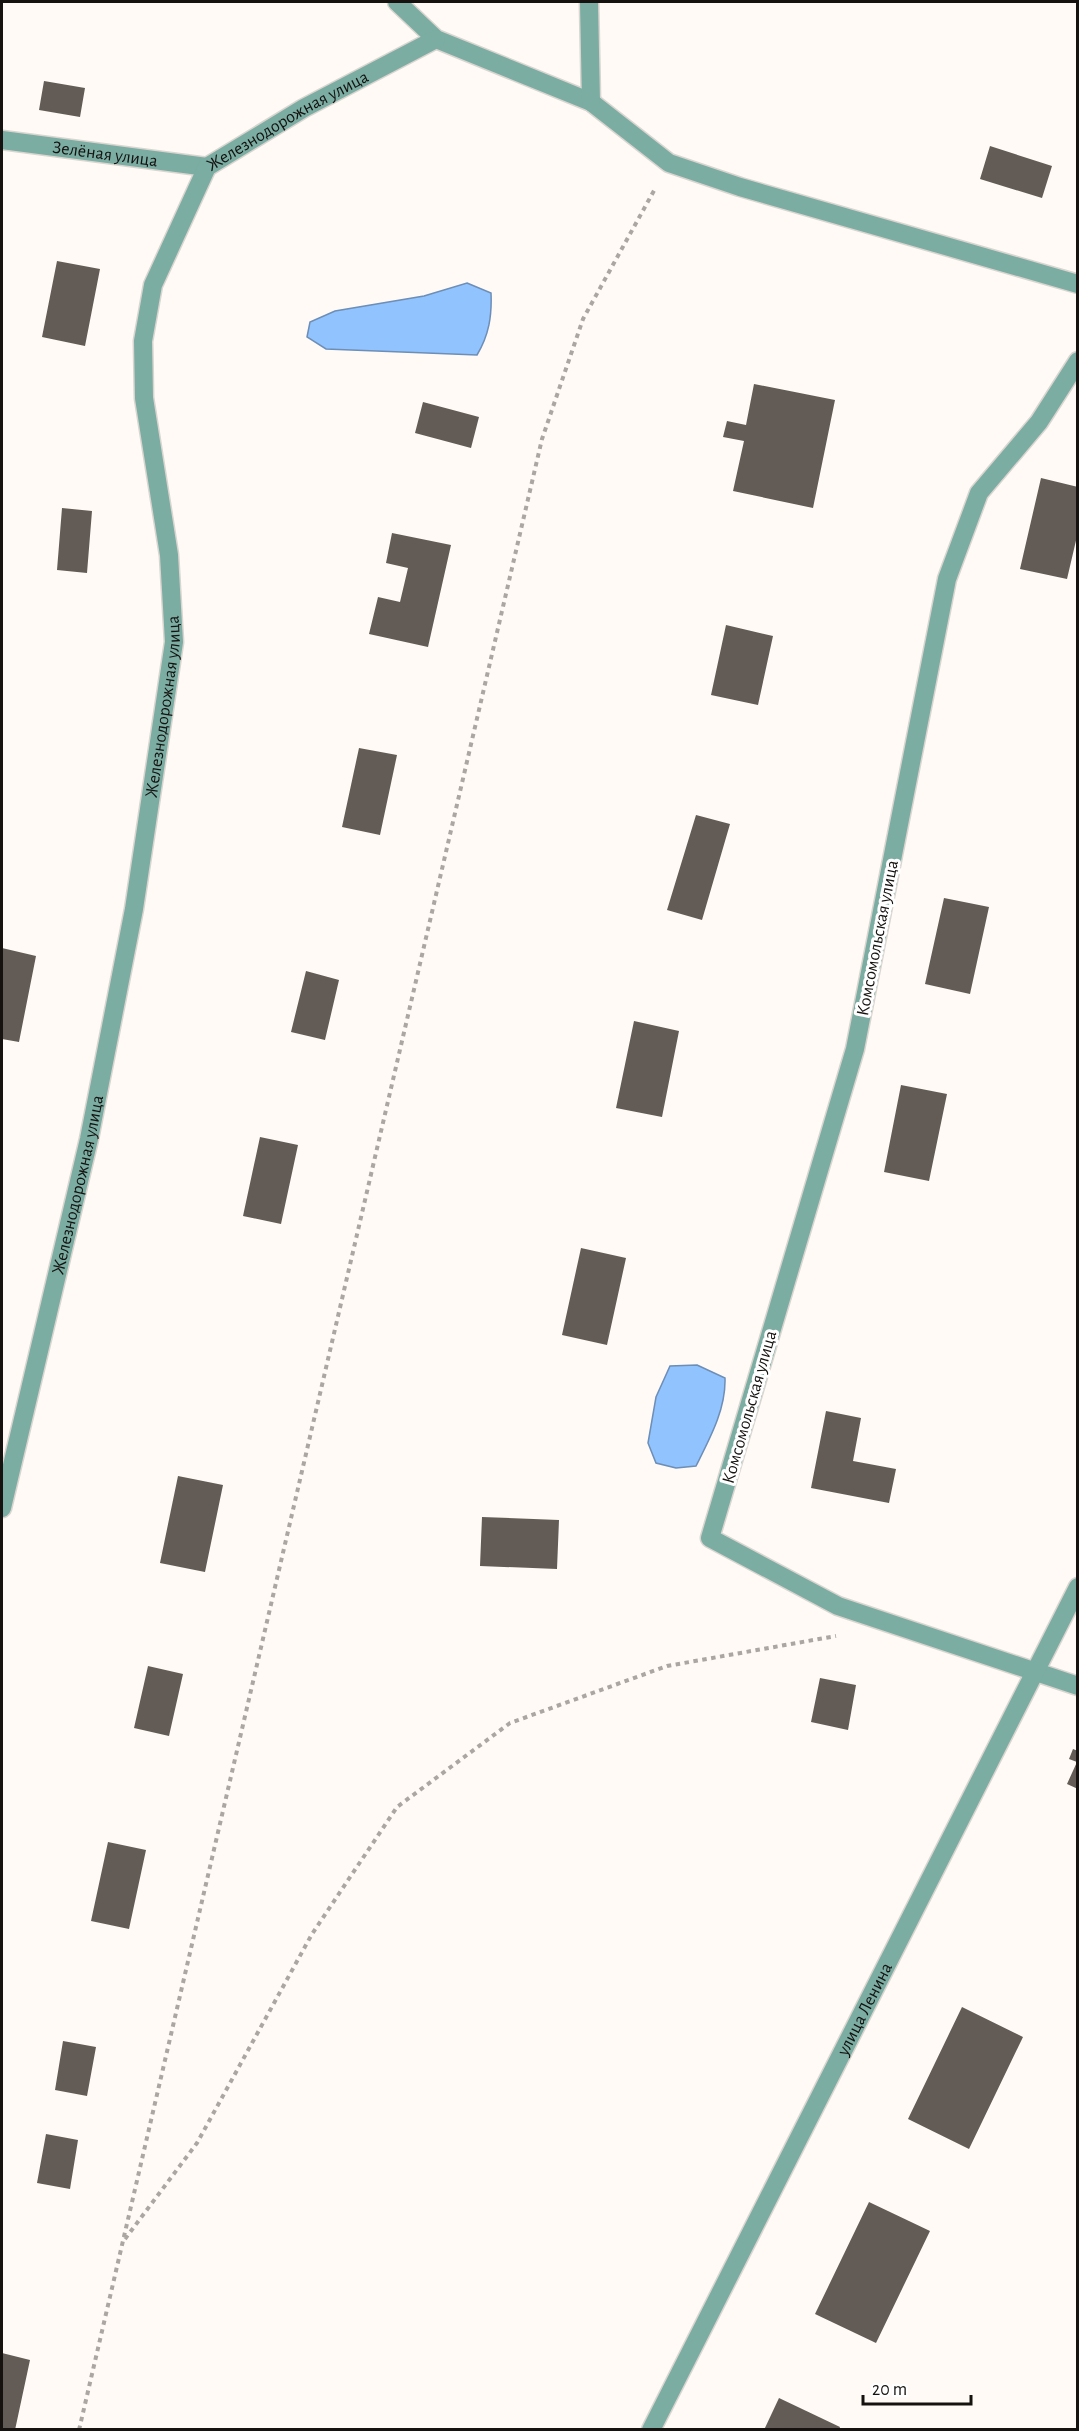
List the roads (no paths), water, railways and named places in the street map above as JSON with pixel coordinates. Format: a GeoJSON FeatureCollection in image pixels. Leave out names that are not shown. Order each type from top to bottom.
{"type":"FeatureCollection","features":[{"type":"Feature","properties":{"kind":"street"},"geometry":{"type":"LineString","coordinates":[[397,2],[436,39],[591,102],[669,163],[740,187],[1077,284]]}},
{"type":"Feature","properties":{"kind":"street"},"geometry":{"type":"LineString","coordinates":[[589,2],[591,102]]}},
{"type":"Feature","properties":{"kind":"street","name":"Железнодорожная улица"},"geometry":{"type":"LineString","coordinates":[[2,1508],[89,1139],[136,898],[174,642],[169,555],[144,398],[143,341],[153,285],[207,167],[304,108],[436,39]]}},
{"type":"Feature","properties":{"kind":"street","name":"Зелёная улица"},"geometry":{"type":"LineString","coordinates":[[2,140],[207,167]]}},
{"type":"Feature","properties":{"kind":"street","name":"Комсомольская улица"},"geometry":{"type":"LineString","coordinates":[[1035,1670],[838,1606],[710,1538],[855,1049],[947,579],[979,493],[1039,422],[1077,361]]}},
{"type":"Feature","properties":{"kind":"street","name":"улица Ленина"},"geometry":{"type":"LineString","coordinates":[[651,2430],[1077,1587]]}},
{"type":"Feature","properties":{"kind":"street"},"geometry":{"type":"LineString","coordinates":[[1035,1670],[1077,1686]]}},
{"type":"Feature","properties":{"kind":"water"},"geometry":{"type":"Polygon","coordinates":[[[467,283],[491,293],[489,325],[477,355],[326,349],[307,337],[310,322],[335,311],[424,296],[467,283]]]}},
{"type":"Feature","properties":{"kind":"water"},"geometry":{"type":"Polygon","coordinates":[[[697,1365],[725,1378],[723,1401],[712,1434],[696,1466],[676,1468],[656,1463],[648,1443],[656,1397],[670,1366],[697,1365]]]}}]}
